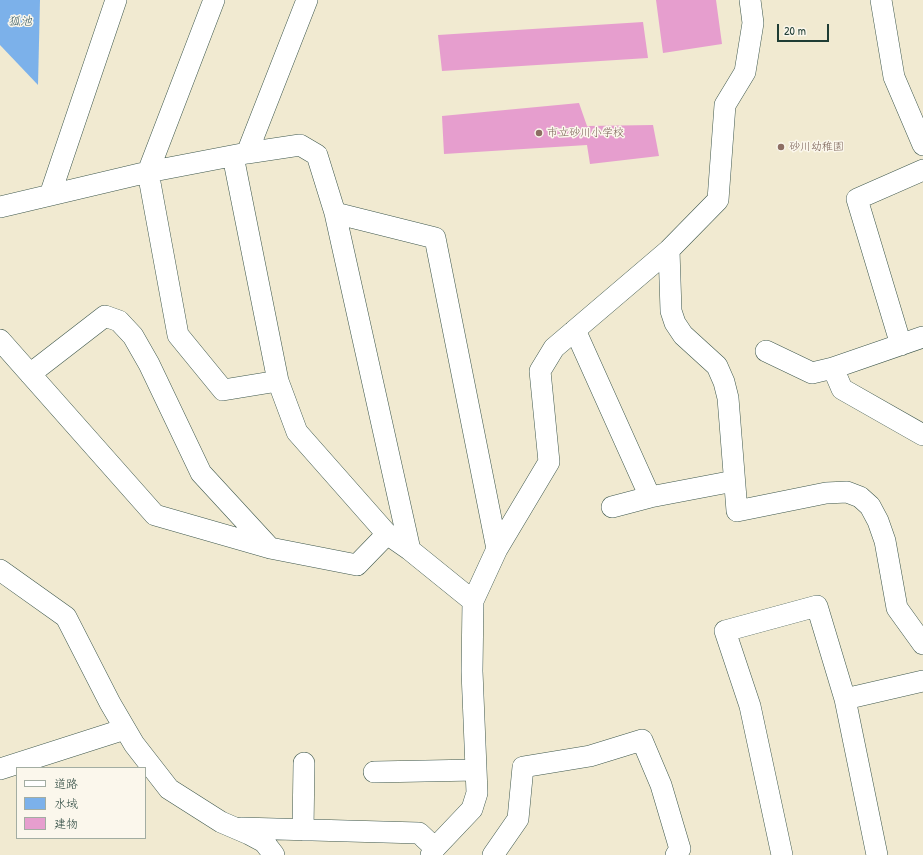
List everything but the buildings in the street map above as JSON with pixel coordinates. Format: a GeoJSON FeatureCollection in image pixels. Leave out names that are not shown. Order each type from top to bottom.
{"type":"FeatureCollection","features":[{"type":"Feature","properties":{"kind":"street"},"geometry":{"type":"LineString","coordinates":[[50,195],[116,0]]}},
{"type":"Feature","properties":{"kind":"street"},"geometry":{"type":"LineString","coordinates":[[214,0],[148,172],[178,335],[223,390],[278,381]]}},
{"type":"Feature","properties":{"kind":"street"},"geometry":{"type":"LineString","coordinates":[[307,0],[240,154],[278,381],[297,432],[387,534],[410,550],[473,601]]}},
{"type":"Feature","properties":{"kind":"street"},"geometry":{"type":"LineString","coordinates":[[236,828],[418,833],[433,852],[472,810],[477,793],[472,671],[473,601],[497,549],[549,462],[540,371],[554,348],[669,250],[718,200],[725,105],[745,72],[753,23],[750,0]]}},
{"type":"Feature","properties":{"kind":"street"},"geometry":{"type":"LineString","coordinates":[[881,0],[894,77],[923,145]]}},
{"type":"Feature","properties":{"kind":"street"},"geometry":{"type":"LineString","coordinates":[[0,207],[148,172],[240,154],[300,145],[317,155],[335,213],[410,550]]}},
{"type":"Feature","properties":{"kind":"street"},"geometry":{"type":"LineString","coordinates":[[901,345],[857,199],[923,170]]}},
{"type":"Feature","properties":{"kind":"street"},"geometry":{"type":"LineString","coordinates":[[335,213],[435,238],[497,549]]}},
{"type":"Feature","properties":{"kind":"street"},"geometry":{"type":"LineString","coordinates":[[669,250],[672,311],[675,323],[683,335],[717,366],[724,382],[728,398],[737,511],[826,493],[847,492],[860,497],[870,506],[878,520],[885,541],[897,608],[923,644]]}},
{"type":"Feature","properties":{"kind":"street"},"geometry":{"type":"LineString","coordinates":[[30,374],[105,316],[119,321],[133,336],[149,364],[201,473],[270,548]]}},
{"type":"Feature","properties":{"kind":"street"},"geometry":{"type":"LineString","coordinates":[[575,330],[650,497]]}},
{"type":"Feature","properties":{"kind":"street"},"geometry":{"type":"LineString","coordinates":[[766,351],[812,373],[833,368],[923,337]]}},
{"type":"Feature","properties":{"kind":"street"},"geometry":{"type":"LineString","coordinates":[[0,340],[155,515],[270,548],[357,565],[387,534]]}},
{"type":"Feature","properties":{"kind":"street"},"geometry":{"type":"LineString","coordinates":[[833,368],[842,389],[923,435]]}},
{"type":"Feature","properties":{"kind":"street"},"geometry":{"type":"LineString","coordinates":[[612,507],[650,497],[734,481]]}},
{"type":"Feature","properties":{"kind":"street"},"geometry":{"type":"LineString","coordinates":[[0,570],[66,617],[110,703],[138,749],[169,789],[221,822],[264,842],[274,855]]}},
{"type":"Feature","properties":{"kind":"street"},"geometry":{"type":"LineString","coordinates":[[782,855],[750,706],[725,631],[817,606],[845,699],[877,855]]}},
{"type":"Feature","properties":{"kind":"street"},"geometry":{"type":"LineString","coordinates":[[845,699],[923,681]]}},
{"type":"Feature","properties":{"kind":"street"},"geometry":{"type":"LineString","coordinates":[[0,769],[126,729]]}},
{"type":"Feature","properties":{"kind":"street"},"geometry":{"type":"LineString","coordinates":[[493,855],[518,819],[523,767],[590,756],[642,740],[661,785],[680,849],[676,855]]}},
{"type":"Feature","properties":{"kind":"street"},"geometry":{"type":"LineString","coordinates":[[303,830],[304,763]]}},
{"type":"Feature","properties":{"kind":"street"},"geometry":{"type":"LineString","coordinates":[[374,772],[476,770]]}},
{"type":"Feature","properties":{"kind":"water","name":"狐池"},"geometry":{"type":"Polygon","coordinates":[[[0,0],[40,0],[38,85],[0,45],[0,0]]]}},
{"type":"Feature","properties":{"kind":"place","name":"市立砂川小学校"},"geometry":{"type":"Point","coordinates":[539,133]}},
{"type":"Feature","properties":{"kind":"place","name":"砂川幼稚園"},"geometry":{"type":"Point","coordinates":[781,147]}}]}
